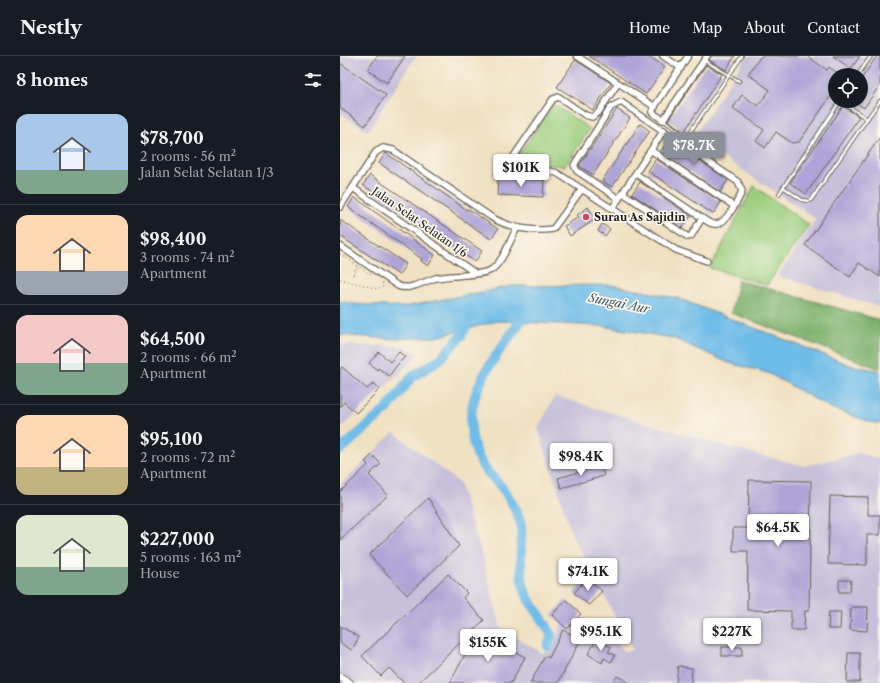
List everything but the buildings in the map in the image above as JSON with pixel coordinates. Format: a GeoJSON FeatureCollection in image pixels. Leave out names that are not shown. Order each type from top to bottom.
{"type":"FeatureCollection","features":[{"type":"Feature","properties":{"kind":"street"},"geometry":{"type":"LineString","coordinates":[[577,56],[618,83],[653,109],[663,120],[705,58]]}},
{"type":"Feature","properties":{"kind":"street"},"geometry":{"type":"LineString","coordinates":[[663,56],[681,68]]}},
{"type":"Feature","properties":{"kind":"street"},"geometry":{"type":"LineString","coordinates":[[647,119],[688,56]]}},
{"type":"Feature","properties":{"kind":"street"},"geometry":{"type":"LineString","coordinates":[[498,175],[504,171],[555,97],[559,97],[585,115],[592,117],[598,113],[618,83]]}},
{"type":"Feature","properties":{"kind":"street"},"geometry":{"type":"LineString","coordinates":[[619,199],[577,171],[574,165],[615,104],[621,102],[738,182],[742,191],[734,206],[721,223],[714,224],[702,218],[636,174]]}},
{"type":"Feature","properties":{"kind":"street"},"geometry":{"type":"LineString","coordinates":[[612,209],[652,151],[664,130]]}},
{"type":"Feature","properties":{"kind":"street"},"geometry":{"type":"LineString","coordinates":[[340,207],[376,152],[383,148],[393,150],[501,223],[517,228],[553,229],[582,189]]}},
{"type":"Feature","properties":{"kind":"street"},"geometry":{"type":"LineString","coordinates":[[652,151],[734,206]]}},
{"type":"Feature","properties":{"kind":"street"},"geometry":{"type":"LineString","coordinates":[[504,171],[551,171],[557,173],[676,250],[707,261]]}},
{"type":"Feature","properties":{"kind":"street","name":"Jalan Selat Selatan 1/6"},"geometry":{"type":"LineString","coordinates":[[353,188],[475,273]]}},
{"type":"Feature","properties":{"kind":"street"},"geometry":{"type":"LineString","coordinates":[[623,193],[688,237],[691,236],[702,218]]}},
{"type":"Feature","properties":{"kind":"street"},"geometry":{"type":"LineString","coordinates":[[340,246],[360,264],[403,288],[447,276],[482,273],[492,269],[500,259],[517,228]]}},
{"type":"Feature","properties":{"kind":"lane"},"geometry":{"type":"LineString","coordinates":[[663,120],[684,135],[688,136],[742,56]]}},
{"type":"Feature","properties":{"kind":"lane"},"geometry":{"type":"LineString","coordinates":[[863,68],[871,56]]}},
{"type":"Feature","properties":{"kind":"lane"},"geometry":{"type":"LineString","coordinates":[[705,58],[729,76],[739,81]]}},
{"type":"Feature","properties":{"kind":"lane"},"geometry":{"type":"LineString","coordinates":[[783,186],[802,200],[811,200],[880,101]]}},
{"type":"Feature","properties":{"kind":"lane"},"geometry":{"type":"LineString","coordinates":[[779,194],[836,108]]}},
{"type":"Feature","properties":{"kind":"lane"},"geometry":{"type":"LineString","coordinates":[[852,108],[868,119]]}},
{"type":"Feature","properties":{"kind":"path"},"geometry":{"type":"LineString","coordinates":[[340,254],[360,264],[376,278]]}},
{"type":"Feature","properties":{"kind":"path"},"geometry":{"type":"LineString","coordinates":[[340,279],[378,289],[382,288],[382,282]]}},
{"type":"Feature","properties":{"kind":"shaded area"},"geometry":{"type":"Polygon","coordinates":[[[340,56],[416,56],[368,131],[340,113],[340,56]]]}},
{"type":"Feature","properties":{"kind":"shaded area"},"geometry":{"type":"Polygon","coordinates":[[[747,56],[880,56],[880,307],[778,276],[816,219],[693,137],[747,56]]]}},
{"type":"Feature","properties":{"kind":"shaded area"},"geometry":{"type":"Polygon","coordinates":[[[340,345],[404,346],[418,355],[340,429],[340,345]]]}},
{"type":"Feature","properties":{"kind":"shaded area"},"geometry":{"type":"Polygon","coordinates":[[[555,396],[728,447],[804,466],[859,453],[880,459],[880,683],[340,683],[340,485],[394,432],[459,483],[481,552],[501,628],[542,653],[549,650],[567,615],[600,623],[624,651],[633,650],[572,535],[538,428],[555,396]]]}},
{"type":"Feature","properties":{"kind":"green space"},"geometry":{"type":"Polygon","coordinates":[[[553,104],[590,129],[565,166],[514,162],[553,104]]]}},
{"type":"Feature","properties":{"kind":"green space"},"geometry":{"type":"Polygon","coordinates":[[[754,186],[809,225],[767,285],[710,268],[754,186]]]}},
{"type":"Feature","properties":{"kind":"green space"},"geometry":{"type":"Polygon","coordinates":[[[738,280],[880,320],[880,369],[731,313],[738,280]]]}},
{"type":"Feature","properties":{"kind":"water","name":"Sungai Aur"},"geometry":{"type":"Polygon","coordinates":[[[611,285],[677,298],[850,365],[880,371],[880,424],[870,422],[829,407],[768,373],[729,363],[673,338],[602,326],[497,321],[436,337],[391,339],[340,335],[340,301],[353,304],[404,307],[512,286],[611,285]]]}},
{"type":"Feature","properties":{"kind":"waterway"},"geometry":{"type":"LineString","coordinates":[[528,311],[490,365],[480,384],[473,403],[471,423],[474,444],[483,466],[501,486],[516,510],[520,521],[521,568],[524,589],[532,605],[550,633],[551,637],[548,646]]}},
{"type":"Feature","properties":{"kind":"waterway"},"geometry":{"type":"LineString","coordinates":[[340,450],[387,409],[412,377],[440,359],[460,337],[471,318]]}},
{"type":"Feature","properties":{"kind":"place","name":"Surau As Sajidin"},"geometry":{"type":"Point","coordinates":[586,217]}}]}
